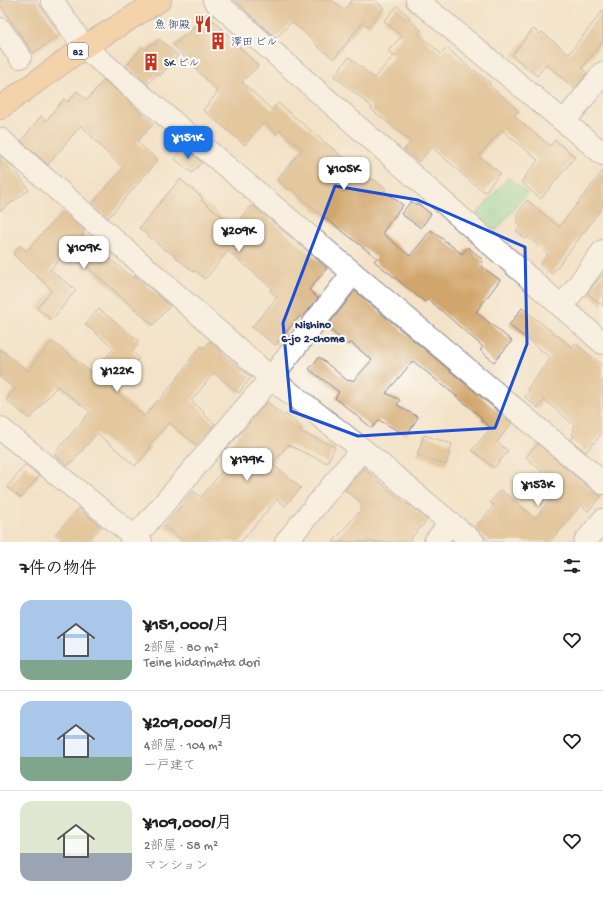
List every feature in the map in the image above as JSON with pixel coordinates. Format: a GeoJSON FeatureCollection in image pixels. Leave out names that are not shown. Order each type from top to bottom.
{"type":"FeatureCollection","features":[{"type":"Feature","properties":{"kind":"main road","name":"82"},"geometry":{"type":"LineString","coordinates":[[0,108],[84,47],[160,0]]}},
{"type":"Feature","properties":{"kind":"street"},"geometry":{"type":"LineString","coordinates":[[52,0],[84,47],[603,483]]}},
{"type":"Feature","properties":{"kind":"street"},"geometry":{"type":"LineString","coordinates":[[214,0],[603,343]]}},
{"type":"Feature","properties":{"kind":"street"},"geometry":{"type":"LineString","coordinates":[[424,2],[603,154]]}},
{"type":"Feature","properties":{"kind":"street"},"geometry":{"type":"LineString","coordinates":[[0,29],[20,58]]}},
{"type":"Feature","properties":{"kind":"street"},"geometry":{"type":"LineString","coordinates":[[564,122],[603,73]]}},
{"type":"Feature","properties":{"kind":"street"},"geometry":{"type":"LineString","coordinates":[[0,139],[271,378],[362,449],[473,542]]}},
{"type":"Feature","properties":{"kind":"street"},"geometry":{"type":"LineString","coordinates":[[562,307],[603,251]]}},
{"type":"Feature","properties":{"kind":"street"},"geometry":{"type":"LineString","coordinates":[[0,428],[136,540],[271,378],[353,273]]}},
{"type":"Feature","properties":{"kind":"street"},"geometry":{"type":"LineString","coordinates":[[286,542],[362,449]]}},
{"type":"Feature","properties":{"kind":"street"},"geometry":{"type":"LineString","coordinates":[[584,542],[603,520]]}},
{"type":"Feature","properties":{"kind":"street"},"geometry":{"type":"LineString","coordinates":[[435,542],[450,523]]}},
{"type":"Feature","properties":{"kind":"highlighted area"},"geometry":{"type":"Polygon","coordinates":[[[335,186],[418,200],[525,247],[527,344],[495,428],[358,436],[291,411],[283,323],[335,186]]]}},
{"type":"Feature","properties":{"kind":"green space"},"geometry":{"type":"Polygon","coordinates":[[[508,177],[527,193],[496,231],[476,215],[508,177]]]}},
{"type":"Feature","properties":{"kind":"building"},"geometry":{"type":"Polygon","coordinates":[[[0,0],[36,0],[60,35],[33,53],[0,5],[0,0]]]}},
{"type":"Feature","properties":{"kind":"building"},"geometry":{"type":"Polygon","coordinates":[[[234,0],[332,0],[344,10],[352,0],[374,0],[384,8],[368,27],[363,22],[334,59],[315,44],[316,43],[292,22],[276,38],[234,0]]]}},
{"type":"Feature","properties":{"kind":"building"},"geometry":{"type":"Polygon","coordinates":[[[397,6],[410,17],[409,19],[421,30],[418,33],[441,54],[447,48],[473,71],[474,70],[490,83],[489,85],[519,111],[514,116],[550,146],[555,140],[575,157],[541,199],[521,182],[538,160],[502,130],[479,156],[500,173],[485,192],[469,180],[432,147],[419,162],[404,150],[411,142],[334,76],[349,57],[374,78],[394,56],[388,51],[402,36],[384,21],[397,6]]]}},
{"type":"Feature","properties":{"kind":"building"},"geometry":{"type":"Polygon","coordinates":[[[603,10],[603,41],[582,68],[587,73],[575,89],[546,64],[537,76],[512,55],[533,29],[540,34],[542,32],[569,54],[603,10]]]}},
{"type":"Feature","properties":{"kind":"building"},"geometry":{"type":"Polygon","coordinates":[[[207,14],[258,66],[242,82],[272,110],[278,103],[334,150],[372,180],[373,179],[386,189],[384,191],[403,205],[382,233],[410,256],[431,230],[462,254],[468,247],[483,260],[481,262],[483,264],[481,266],[500,280],[476,312],[512,341],[494,362],[480,350],[483,347],[428,299],[425,302],[374,261],[377,258],[315,210],[291,189],[289,190],[277,180],[302,149],[280,130],[277,134],[264,122],[245,145],[203,110],[218,92],[173,45],[191,31],[190,30],[207,14]]]}},
{"type":"Feature","properties":{"kind":"building","name":"SK ビル"},"geometry":{"type":"Polygon","coordinates":[[[159,39],[178,55],[160,76],[157,74],[148,84],[126,66],[143,47],[146,50],[152,43],[154,45],[159,39]]]}},
{"type":"Feature","properties":{"kind":"building"},"geometry":{"type":"Polygon","coordinates":[[[104,80],[132,103],[131,104],[153,124],[137,142],[158,160],[108,218],[92,204],[123,168],[81,125],[48,165],[21,141],[41,116],[46,121],[64,99],[68,102],[77,91],[87,100],[104,80]]]}},
{"type":"Feature","properties":{"kind":"building"},"geometry":{"type":"Polygon","coordinates":[[[184,147],[202,162],[192,173],[175,159],[184,147]]]}},
{"type":"Feature","properties":{"kind":"building"},"geometry":{"type":"Polygon","coordinates":[[[0,156],[12,166],[29,190],[0,211],[0,156]]]}},
{"type":"Feature","properties":{"kind":"building"},"geometry":{"type":"Polygon","coordinates":[[[603,171],[603,207],[552,274],[540,264],[548,254],[528,237],[526,239],[516,231],[521,226],[516,222],[519,218],[516,216],[527,200],[559,227],[603,171]]]}},
{"type":"Feature","properties":{"kind":"building"},"geometry":{"type":"Polygon","coordinates":[[[180,179],[203,198],[201,200],[234,226],[250,206],[252,207],[253,205],[327,268],[309,290],[318,298],[302,318],[300,316],[275,345],[252,327],[277,297],[270,291],[272,288],[228,251],[205,279],[167,250],[166,251],[139,228],[180,179]]]}},
{"type":"Feature","properties":{"kind":"building"},"geometry":{"type":"Polygon","coordinates":[[[411,201],[416,205],[417,203],[431,214],[421,228],[401,214],[411,201]]]}},
{"type":"Feature","properties":{"kind":"building"},"geometry":{"type":"Polygon","coordinates":[[[62,212],[85,231],[82,234],[125,272],[133,278],[135,275],[170,306],[153,325],[68,250],[50,270],[76,290],[52,320],[37,308],[52,290],[13,254],[20,246],[27,251],[62,212]]]}},
{"type":"Feature","properties":{"kind":"building"},"geometry":{"type":"Polygon","coordinates":[[[603,274],[603,306],[587,293],[603,274]]]}},
{"type":"Feature","properties":{"kind":"building"},"geometry":{"type":"Polygon","coordinates":[[[355,291],[512,423],[497,442],[508,451],[494,468],[472,450],[491,428],[467,405],[413,361],[386,393],[400,400],[397,405],[418,417],[407,436],[379,420],[372,428],[335,398],[339,392],[309,369],[319,357],[348,381],[350,379],[353,381],[372,360],[350,342],[348,345],[327,327],[355,291]]]}},
{"type":"Feature","properties":{"kind":"building"},"geometry":{"type":"Polygon","coordinates":[[[522,308],[572,347],[575,343],[603,366],[603,432],[586,452],[571,440],[574,436],[572,434],[575,431],[573,429],[575,426],[545,400],[538,408],[525,397],[530,391],[527,389],[551,358],[509,325],[522,308]]]}},
{"type":"Feature","properties":{"kind":"building"},"geometry":{"type":"Polygon","coordinates":[[[99,309],[139,341],[132,352],[139,358],[112,389],[144,416],[157,401],[158,402],[201,346],[204,348],[210,341],[222,352],[221,354],[251,377],[239,393],[214,373],[191,401],[215,424],[196,445],[169,423],[148,447],[150,449],[135,466],[97,433],[68,466],[54,454],[90,412],[57,386],[30,419],[6,400],[15,389],[0,377],[0,349],[28,371],[52,341],[92,373],[114,348],[85,324],[99,309]]]}},
{"type":"Feature","properties":{"kind":"building"},"geometry":{"type":"Polygon","coordinates":[[[267,402],[284,417],[286,414],[302,428],[299,431],[335,447],[327,463],[288,445],[272,464],[301,488],[285,506],[277,499],[241,542],[185,542],[164,526],[193,491],[201,497],[233,459],[224,452],[267,402]]]}},
{"type":"Feature","properties":{"kind":"building"},"geometry":{"type":"Polygon","coordinates":[[[424,435],[452,444],[446,465],[417,455],[424,435]]]}},
{"type":"Feature","properties":{"kind":"building"},"geometry":{"type":"Polygon","coordinates":[[[538,444],[595,493],[602,496],[588,511],[581,505],[550,542],[490,542],[475,527],[494,506],[490,502],[501,490],[535,518],[560,488],[526,457],[538,444]]]}},
{"type":"Feature","properties":{"kind":"building"},"geometry":{"type":"Polygon","coordinates":[[[25,465],[39,476],[21,498],[7,487],[25,465]]]}},
{"type":"Feature","properties":{"kind":"building"},"geometry":{"type":"Polygon","coordinates":[[[363,468],[427,520],[408,542],[333,542],[363,507],[360,505],[362,503],[345,490],[363,468]]]}},
{"type":"Feature","properties":{"kind":"building"},"geometry":{"type":"Polygon","coordinates":[[[79,508],[101,527],[87,542],[64,542],[55,534],[79,508]]]}},
{"type":"Feature","properties":{"kind":"place","name":"魚 御殿"},"geometry":{"type":"Point","coordinates":[203,24]}},
{"type":"Feature","properties":{"kind":"place","name":"澤田 ビル"},"geometry":{"type":"Point","coordinates":[218,41]}},
{"type":"Feature","properties":{"kind":"place","name":"SK ビル"},"geometry":{"type":"Point","coordinates":[151,62]}},
{"type":"Feature","properties":{"kind":"district","name":"Nishino 6-jo 2-chome"},"geometry":{"type":"Point","coordinates":[313,331]}}]}
